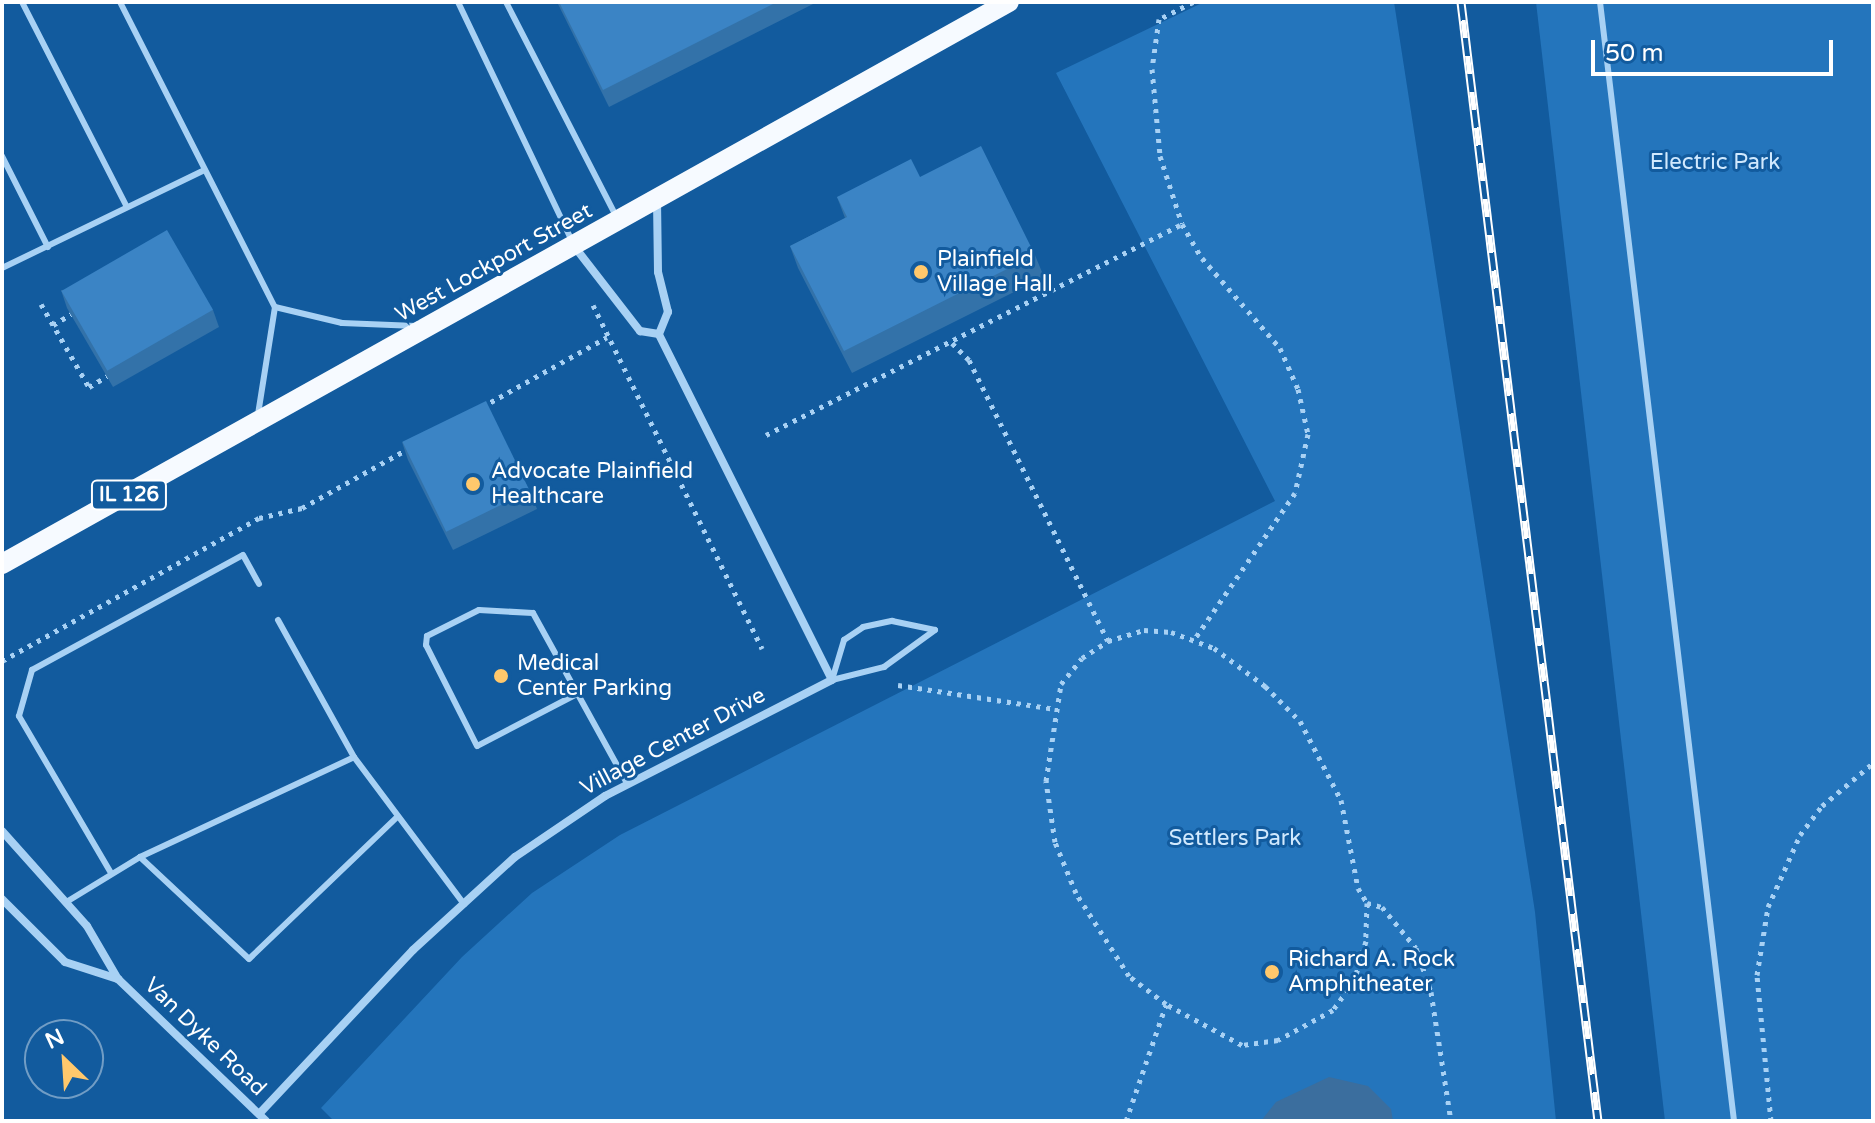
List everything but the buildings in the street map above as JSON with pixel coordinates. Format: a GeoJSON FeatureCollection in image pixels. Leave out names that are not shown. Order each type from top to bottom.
{"type":"FeatureCollection","features":[{"type":"Feature","properties":{"kind":"main road","name":"West Lockport Street"},"geometry":{"type":"LineString","coordinates":[[2,564],[255,426],[1009,2]]}},
{"type":"Feature","properties":{"kind":"street"},"geometry":{"type":"LineString","coordinates":[[657,200],[658,272],[668,312],[659,334],[832,680]]}},
{"type":"Feature","properties":{"kind":"street"},"geometry":{"type":"LineString","coordinates":[[574,245],[640,331],[659,334]]}},
{"type":"Feature","properties":{"kind":"street","name":"Village Center Drive"},"geometry":{"type":"LineString","coordinates":[[259,1114],[464,904],[515,857],[627,783],[832,680]]}},
{"type":"Feature","properties":{"kind":"street","name":"Van Dyke Road"},"geometry":{"type":"LineString","coordinates":[[2,831],[40,878],[68,901],[118,979],[266,1121]]}},
{"type":"Feature","properties":{"kind":"street","name":"Van Dyke Road"},"geometry":{"type":"LineString","coordinates":[[2,899],[65,962],[118,979]]}},
{"type":"Feature","properties":{"kind":"lane"},"geometry":{"type":"LineString","coordinates":[[22,2],[127,207]]}},
{"type":"Feature","properties":{"kind":"lane"},"geometry":{"type":"LineString","coordinates":[[120,2],[275,307],[255,426]]}},
{"type":"Feature","properties":{"kind":"lane"},"geometry":{"type":"LineString","coordinates":[[458,2],[574,245]]}},
{"type":"Feature","properties":{"kind":"lane"},"geometry":{"type":"LineString","coordinates":[[506,2],[619,221]]}},
{"type":"Feature","properties":{"kind":"lane"},"geometry":{"type":"LineString","coordinates":[[1600,2],[1734,1121]]}},
{"type":"Feature","properties":{"kind":"lane"},"geometry":{"type":"LineString","coordinates":[[2,156],[48,247]]}},
{"type":"Feature","properties":{"kind":"lane"},"geometry":{"type":"LineString","coordinates":[[2,268],[205,170]]}},
{"type":"Feature","properties":{"kind":"lane"},"geometry":{"type":"LineString","coordinates":[[275,307],[342,323],[428,327]]}},
{"type":"Feature","properties":{"kind":"lane"},"geometry":{"type":"LineString","coordinates":[[111,873],[19,716],[32,670],[243,555],[259,584]]}},
{"type":"Feature","properties":{"kind":"lane"},"geometry":{"type":"LineString","coordinates":[[575,695],[477,746],[426,645],[427,636],[479,610],[533,613],[575,695],[627,783]]}},
{"type":"Feature","properties":{"kind":"lane"},"geometry":{"type":"LineString","coordinates":[[278,620],[354,757],[464,904]]}},
{"type":"Feature","properties":{"kind":"lane"},"geometry":{"type":"LineString","coordinates":[[892,621],[935,630],[884,667],[832,680],[844,640],[863,627],[892,621]]}},
{"type":"Feature","properties":{"kind":"lane"},"geometry":{"type":"LineString","coordinates":[[68,901],[140,857],[354,757]]}},
{"type":"Feature","properties":{"kind":"lane"},"geometry":{"type":"LineString","coordinates":[[140,857],[249,959],[397,817]]}},
{"type":"Feature","properties":{"kind":"path"},"geometry":{"type":"LineString","coordinates":[[1193,2],[1159,19],[1152,69],[1160,156],[1182,224],[1202,258],[1280,348],[1298,389],[1308,434],[1295,493],[1194,640]]}},
{"type":"Feature","properties":{"kind":"path"},"geometry":{"type":"LineString","coordinates":[[766,435],[1182,224]]}},
{"type":"Feature","properties":{"kind":"path"},"geometry":{"type":"LineString","coordinates":[[41,304],[89,387],[107,376]]}},
{"type":"Feature","properties":{"kind":"path"},"geometry":{"type":"LineString","coordinates":[[592,306],[762,649]]}},
{"type":"Feature","properties":{"kind":"path"},"geometry":{"type":"LineString","coordinates":[[53,325],[71,314]]}},
{"type":"Feature","properties":{"kind":"path"},"geometry":{"type":"LineString","coordinates":[[468,414],[607,337]]}},
{"type":"Feature","properties":{"kind":"path"},"geometry":{"type":"LineString","coordinates":[[952,343],[969,360],[1108,641]]}},
{"type":"Feature","properties":{"kind":"path"},"geometry":{"type":"LineString","coordinates":[[2,661],[259,518],[302,508],[413,446]]}},
{"type":"Feature","properties":{"kind":"path"},"geometry":{"type":"LineString","coordinates":[[1144,630],[1194,640],[1231,658],[1300,721],[1341,800],[1358,888],[1367,903],[1366,941],[1354,981],[1333,1010],[1278,1040],[1242,1045],[1166,1004],[1129,976],[1076,893],[1055,842],[1046,781],[1061,684],[1082,658],[1108,641],[1144,630]]}},
{"type":"Feature","properties":{"kind":"path"},"geometry":{"type":"LineString","coordinates":[[898,685],[1055,709]]}},
{"type":"Feature","properties":{"kind":"path"},"geometry":{"type":"LineString","coordinates":[[1771,1121],[1757,975],[1768,907],[1800,835],[1831,797],[1873,763]]}},
{"type":"Feature","properties":{"kind":"path"},"geometry":{"type":"LineString","coordinates":[[1367,903],[1382,907],[1416,948],[1431,992],[1451,1121]]}},
{"type":"Feature","properties":{"kind":"path"},"geometry":{"type":"LineString","coordinates":[[1126,1121],[1166,1004]]}},
{"type":"Feature","properties":{"kind":"green space","name":"Settlers Park"},"geometry":{"type":"Polygon","coordinates":[[[1204,2],[1394,2],[1535,912],[1556,1121],[334,1121],[321,1108],[462,957],[532,893],[620,835],[1275,501],[1056,73],[1204,2]]]}},
{"type":"Feature","properties":{"kind":"green space","name":"Electric Park"},"geometry":{"type":"Polygon","coordinates":[[[1536,2],[1873,2],[1873,1121],[1665,1121],[1536,2]]]}},
{"type":"Feature","properties":{"kind":"shaded area"},"geometry":{"type":"Polygon","coordinates":[[[1329,1077],[1368,1086],[1391,1109],[1393,1121],[1261,1121],[1276,1102],[1329,1077]]]}},
{"type":"Feature","properties":{"kind":"railway"},"geometry":{"type":"LineString","coordinates":[[1461,2],[1598,1121]]}},
{"type":"Feature","properties":{"kind":"place","name":"Plainfield Village Hall"},"geometry":{"type":"Point","coordinates":[921,272]}},
{"type":"Feature","properties":{"kind":"place","name":"Advocate Plainfield Healthcare"},"geometry":{"type":"Point","coordinates":[473,484]}},
{"type":"Feature","properties":{"kind":"place","name":"Medical Center Parking"},"geometry":{"type":"Point","coordinates":[501,676]}},
{"type":"Feature","properties":{"kind":"place","name":"Richard A. Rock Amphitheater"},"geometry":{"type":"Point","coordinates":[1272,972]}}]}
